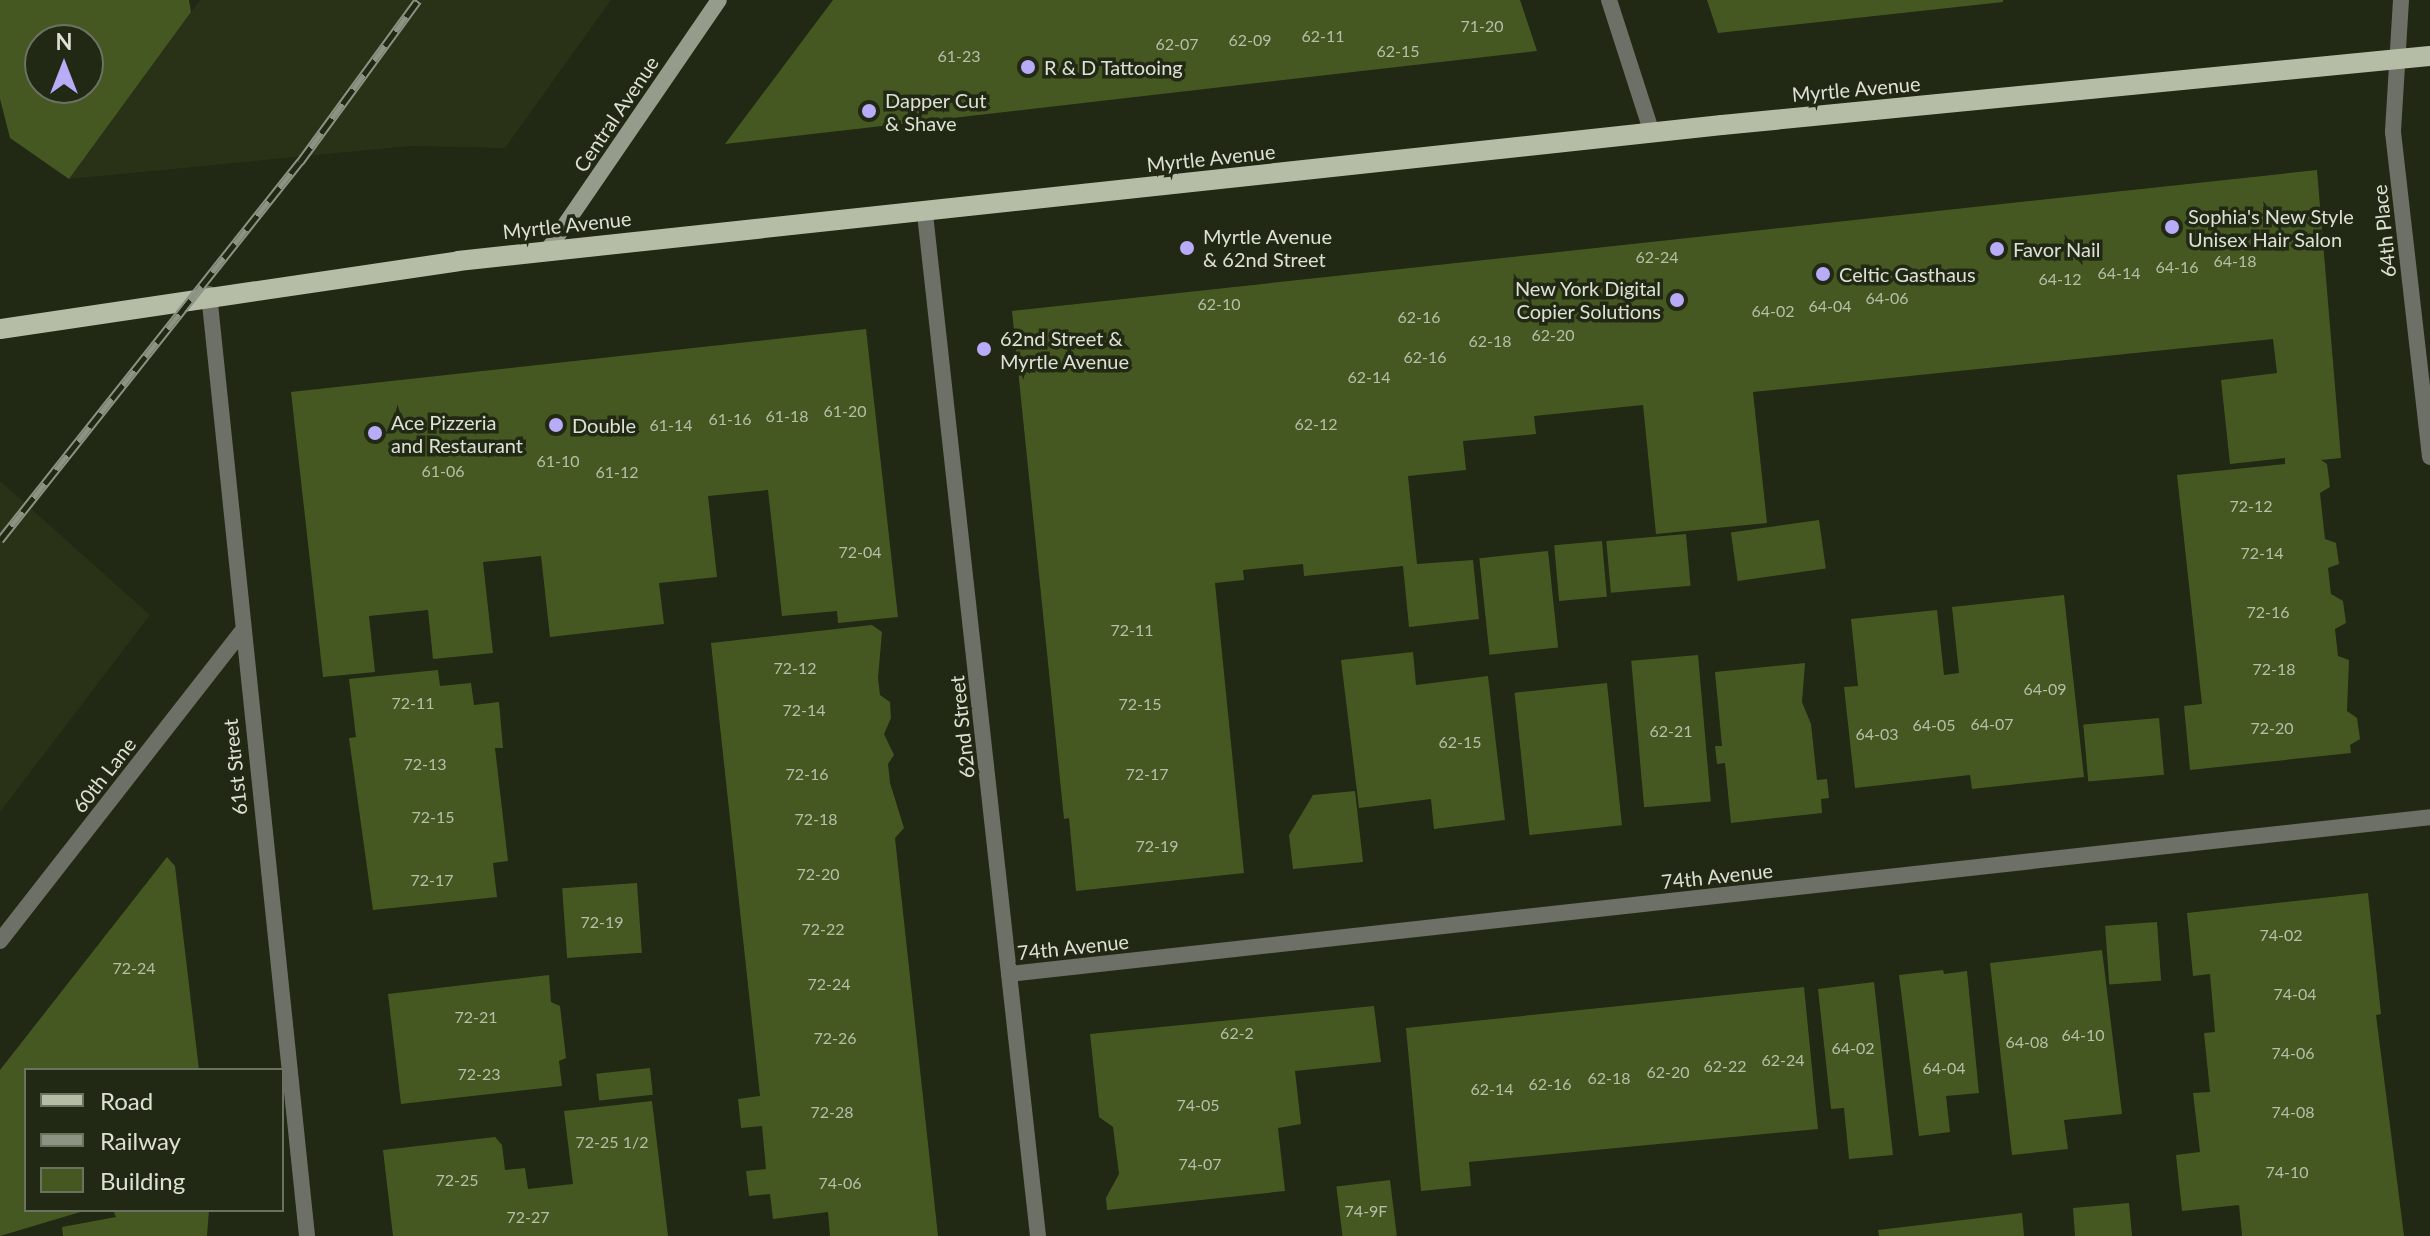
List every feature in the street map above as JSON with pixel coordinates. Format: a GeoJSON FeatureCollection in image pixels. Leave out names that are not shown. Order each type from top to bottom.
{"type":"FeatureCollection","features":[{"type":"Feature","properties":{"kind":"main road","name":"Central Avenue"},"geometry":{"type":"LineString","coordinates":[[547,251],[719,0]]}},
{"type":"Feature","properties":{"kind":"main road","name":"Myrtle Avenue"},"geometry":{"type":"LineString","coordinates":[[0,329],[209,294],[547,251],[925,214],[1652,133],[2430,56]]}},
{"type":"Feature","properties":{"kind":"street"},"geometry":{"type":"LineString","coordinates":[[1609,0],[1652,133]]}},
{"type":"Feature","properties":{"kind":"street","name":"64th Place"},"geometry":{"type":"LineString","coordinates":[[2401,0],[2393,132],[2430,457]]}},
{"type":"Feature","properties":{"kind":"street","name":"62nd Street"},"geometry":{"type":"LineString","coordinates":[[925,214],[1038,1236]]}},
{"type":"Feature","properties":{"kind":"street","name":"61st Street"},"geometry":{"type":"LineString","coordinates":[[209,294],[241,633],[307,1236]]}},
{"type":"Feature","properties":{"kind":"street","name":"60th Lane"},"geometry":{"type":"LineString","coordinates":[[0,941],[241,633]]}},
{"type":"Feature","properties":{"kind":"street","name":"74th Avenue"},"geometry":{"type":"LineString","coordinates":[[1009,974],[2430,817]]}},
{"type":"Feature","properties":{"kind":"shaded area"},"geometry":{"type":"Polygon","coordinates":[[[200,0],[611,0],[505,148],[410,146],[69,179],[200,0]]]}},
{"type":"Feature","properties":{"kind":"shaded area"},"geometry":{"type":"Polygon","coordinates":[[[0,481],[150,615],[0,812],[0,481]]]}},
{"type":"Feature","properties":{"kind":"building"},"geometry":{"type":"Polygon","coordinates":[[[0,0],[189,0],[191,12],[69,179],[10,138],[0,99],[0,0]]]}},
{"type":"Feature","properties":{"kind":"building"},"geometry":{"type":"Polygon","coordinates":[[[833,0],[1520,0],[1537,51],[725,144],[833,0]]]}},
{"type":"Feature","properties":{"kind":"building"},"geometry":{"type":"Polygon","coordinates":[[[1707,0],[2003,0],[2003,2],[1718,33],[1707,0]]]}},
{"type":"Feature","properties":{"kind":"building"},"geometry":{"type":"Polygon","coordinates":[[[2317,170],[2341,458],[2321,460],[2327,464],[2330,487],[2320,493],[2325,539],[2336,543],[2339,564],[2328,568],[2331,594],[2343,601],[2346,623],[2335,629],[2338,656],[2349,660],[2347,711],[2357,718],[2360,739],[2350,745],[2351,753],[2190,770],[2184,706],[2202,704],[2177,475],[2285,464],[2285,458],[2230,464],[2221,380],[2277,373],[2273,339],[1753,392],[1767,523],[1656,534],[1643,405],[1534,416],[1536,434],[1463,441],[1466,470],[1408,476],[1417,564],[1473,560],[1479,619],[1409,627],[1403,566],[1304,576],[1303,564],[1243,570],[1244,580],[1215,583],[1244,873],[1076,891],[1069,818],[1064,819],[1012,311],[2317,170]]]}},
{"type":"Feature","properties":{"kind":"building"},"geometry":{"type":"Polygon","coordinates":[[[866,329],[898,617],[838,623],[837,611],[782,616],[768,490],[708,496],[717,577],[659,583],[664,624],[550,637],[541,556],[483,562],[493,653],[433,659],[428,610],[369,616],[375,672],[323,677],[291,392],[866,329]]]}},
{"type":"Feature","properties":{"kind":"building"},"geometry":{"type":"Polygon","coordinates":[[[1819,520],[1826,569],[1738,581],[1731,532],[1819,520]]]}},
{"type":"Feature","properties":{"kind":"building"},"geometry":{"type":"Polygon","coordinates":[[[1686,534],[1691,586],[1611,593],[1606,541],[1686,534]]]}},
{"type":"Feature","properties":{"kind":"building"},"geometry":{"type":"Polygon","coordinates":[[[1602,541],[1607,597],[1559,601],[1554,545],[1602,541]]]}},
{"type":"Feature","properties":{"kind":"building"},"geometry":{"type":"Polygon","coordinates":[[[1548,551],[1558,647],[1490,655],[1479,558],[1548,551]]]}},
{"type":"Feature","properties":{"kind":"building"},"geometry":{"type":"Polygon","coordinates":[[[2064,595],[2084,777],[1972,789],[1970,775],[1855,788],[1844,687],[1858,686],[1851,619],[1937,610],[1944,675],[1959,673],[1952,607],[2064,595]]]}},
{"type":"Feature","properties":{"kind":"building"},"geometry":{"type":"Polygon","coordinates":[[[872,625],[882,632],[878,678],[880,695],[890,702],[891,718],[884,734],[894,755],[888,764],[890,783],[904,828],[895,838],[938,1236],[830,1236],[828,1212],[773,1219],[770,1194],[749,1196],[746,1171],[766,1169],[762,1126],[741,1128],[738,1099],[760,1096],[711,643],[872,625]]]}},
{"type":"Feature","properties":{"kind":"building"},"geometry":{"type":"Polygon","coordinates":[[[1413,652],[1416,685],[1488,676],[1505,820],[1434,829],[1431,799],[1359,808],[1341,660],[1413,652]]]}},
{"type":"Feature","properties":{"kind":"building"},"geometry":{"type":"Polygon","coordinates":[[[1698,655],[1711,801],[1644,807],[1631,661],[1698,655]]]}},
{"type":"Feature","properties":{"kind":"building"},"geometry":{"type":"Polygon","coordinates":[[[1805,663],[1802,702],[1811,724],[1817,780],[1827,779],[1829,798],[1821,799],[1822,813],[1731,823],[1725,763],[1717,764],[1715,746],[1722,746],[1715,672],[1805,663]]]}},
{"type":"Feature","properties":{"kind":"building"},"geometry":{"type":"Polygon","coordinates":[[[438,670],[440,686],[471,683],[474,705],[499,702],[503,748],[495,748],[508,861],[493,863],[497,897],[373,910],[349,738],[356,737],[349,679],[438,670]]]}},
{"type":"Feature","properties":{"kind":"building"},"geometry":{"type":"Polygon","coordinates":[[[1607,683],[1622,825],[1529,835],[1515,693],[1607,683]]]}},
{"type":"Feature","properties":{"kind":"building"},"geometry":{"type":"Polygon","coordinates":[[[2159,718],[2164,775],[2088,781],[2083,725],[2159,718]]]}},
{"type":"Feature","properties":{"kind":"building"},"geometry":{"type":"Polygon","coordinates":[[[1355,791],[1363,862],[1293,869],[1289,835],[1313,795],[1355,791]]]}},
{"type":"Feature","properties":{"kind":"building"},"geometry":{"type":"Polygon","coordinates":[[[167,857],[175,866],[199,1068],[24,1068],[24,1212],[80,1212],[0,1236],[0,1070],[167,857]]]}},
{"type":"Feature","properties":{"kind":"building"},"geometry":{"type":"Polygon","coordinates":[[[637,883],[642,953],[567,958],[562,888],[637,883]]]}},
{"type":"Feature","properties":{"kind":"building"},"geometry":{"type":"Polygon","coordinates":[[[2368,893],[2381,1014],[2376,1015],[2404,1236],[2242,1236],[2239,1205],[2182,1211],[2176,1155],[2200,1152],[2193,1093],[2210,1092],[2204,1033],[2215,1032],[2210,974],[2193,976],[2187,913],[2368,893]]]}},
{"type":"Feature","properties":{"kind":"building"},"geometry":{"type":"Polygon","coordinates":[[[2157,922],[2161,981],[2109,984],[2105,926],[2157,922]]]}},
{"type":"Feature","properties":{"kind":"building"},"geometry":{"type":"Polygon","coordinates":[[[2102,950],[2122,1114],[2064,1120],[2068,1149],[2012,1155],[1990,963],[2102,950]]]}},
{"type":"Feature","properties":{"kind":"building"},"geometry":{"type":"Polygon","coordinates":[[[1943,970],[1944,974],[1967,971],[1979,1093],[1946,1096],[1950,1132],[1919,1136],[1899,975],[1943,970]]]}},
{"type":"Feature","properties":{"kind":"building"},"geometry":{"type":"Polygon","coordinates":[[[549,975],[551,1002],[560,1006],[566,1058],[559,1061],[562,1086],[401,1104],[388,994],[549,975]]]}},
{"type":"Feature","properties":{"kind":"building"},"geometry":{"type":"Polygon","coordinates":[[[1874,982],[1893,1155],[1849,1159],[1844,1108],[1831,1109],[1818,989],[1874,982]]]}},
{"type":"Feature","properties":{"kind":"building"},"geometry":{"type":"Polygon","coordinates":[[[1804,987],[1818,1129],[1469,1162],[1471,1186],[1421,1191],[1406,1028],[1804,987]]]}},
{"type":"Feature","properties":{"kind":"building"},"geometry":{"type":"Polygon","coordinates":[[[1374,1006],[1381,1062],[1295,1071],[1301,1124],[1278,1128],[1285,1191],[1107,1210],[1106,1198],[1119,1174],[1113,1127],[1099,1117],[1090,1034],[1374,1006]]]}},
{"type":"Feature","properties":{"kind":"building"},"geometry":{"type":"Polygon","coordinates":[[[650,1068],[653,1095],[599,1100],[596,1074],[650,1068]]]}},
{"type":"Feature","properties":{"kind":"building"},"geometry":{"type":"Polygon","coordinates":[[[652,1101],[668,1236],[393,1236],[383,1150],[495,1137],[502,1145],[505,1170],[525,1168],[528,1189],[573,1184],[564,1111],[652,1101]]]}},
{"type":"Feature","properties":{"kind":"building"},"geometry":{"type":"Polygon","coordinates":[[[1390,1180],[1397,1236],[1342,1236],[1336,1187],[1390,1180]]]}},
{"type":"Feature","properties":{"kind":"building"},"geometry":{"type":"Polygon","coordinates":[[[2129,1203],[2132,1236],[2075,1236],[2073,1208],[2129,1203]]]}},
{"type":"Feature","properties":{"kind":"building"},"geometry":{"type":"Polygon","coordinates":[[[114,1212],[209,1212],[207,1236],[63,1236],[62,1227],[116,1217],[114,1212]]]}},
{"type":"Feature","properties":{"kind":"building"},"geometry":{"type":"Polygon","coordinates":[[[2022,1213],[2024,1236],[1879,1236],[1878,1230],[2022,1213]]]}},
{"type":"Feature","properties":{"kind":"railway"},"geometry":{"type":"LineString","coordinates":[[0,540],[300,162],[418,0]]}},
{"type":"Feature","properties":{"kind":"place","name":"R & D Tattooing"},"geometry":{"type":"Point","coordinates":[1028,67]}},
{"type":"Feature","properties":{"kind":"place","name":"Dapper Cut & Shave"},"geometry":{"type":"Point","coordinates":[869,111]}},
{"type":"Feature","properties":{"kind":"place","name":"Sophia's New Style Unisex Hair Salon"},"geometry":{"type":"Point","coordinates":[2172,227]}},
{"type":"Feature","properties":{"kind":"place","name":"Myrtle Avenue & 62nd Street"},"geometry":{"type":"Point","coordinates":[1187,248]}},
{"type":"Feature","properties":{"kind":"place","name":"Favor Nail"},"geometry":{"type":"Point","coordinates":[1997,249]}},
{"type":"Feature","properties":{"kind":"place","name":"Celtic Gasthaus"},"geometry":{"type":"Point","coordinates":[1823,274]}},
{"type":"Feature","properties":{"kind":"place","name":"New York Digital Copier Solutions"},"geometry":{"type":"Point","coordinates":[1677,300]}},
{"type":"Feature","properties":{"kind":"place","name":"62nd Street & Myrtle Avenue"},"geometry":{"type":"Point","coordinates":[984,349]}},
{"type":"Feature","properties":{"kind":"place","name":"Double"},"geometry":{"type":"Point","coordinates":[556,425]}},
{"type":"Feature","properties":{"kind":"place","name":"Ace Pizzeria and Restaurant"},"geometry":{"type":"Point","coordinates":[375,433]}}]}
